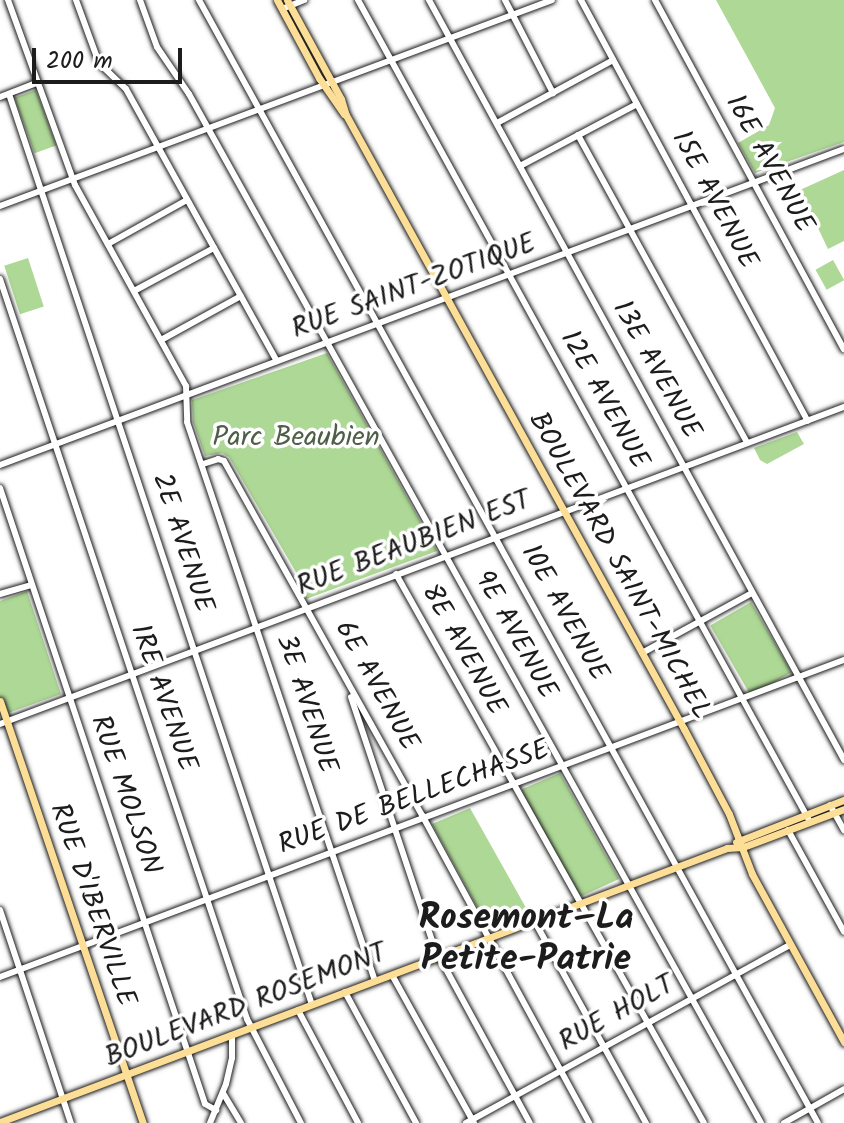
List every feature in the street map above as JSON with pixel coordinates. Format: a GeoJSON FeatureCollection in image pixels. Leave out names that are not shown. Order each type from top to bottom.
{"type":"FeatureCollection","features":[{"type":"Feature","properties":{"kind":"main road","name":"BOULEVARD SAINT-MICHEL"},"geometry":{"type":"LineString","coordinates":[[277,0],[286,5],[680,722],[741,843],[752,874],[844,1042]]}},
{"type":"Feature","properties":{"kind":"main road","name":"RUE D'IBERVILLE"},"geometry":{"type":"LineString","coordinates":[[0,701],[4,722],[143,1123]]}},
{"type":"Feature","properties":{"kind":"main road","name":"BOULEVARD ROSEMONT"},"geometry":{"type":"LineString","coordinates":[[1,1121],[678,868],[832,809],[844,800]]}},
{"type":"Feature","properties":{"kind":"main road","name":"BOULEVARD ROSEMONT"},"geometry":{"type":"LineString","coordinates":[[832,809],[844,809]]}},
{"type":"Feature","properties":{"kind":"main road","name":"BOULEVARD ROSEMONT"},"geometry":{"type":"LineString","coordinates":[[741,843],[788,830],[808,818]]}},
{"type":"Feature","properties":{"kind":"street"},"geometry":{"type":"LineString","coordinates":[[8,0],[73,179],[186,386],[186,395]]}},
{"type":"Feature","properties":{"kind":"street"},"geometry":{"type":"LineString","coordinates":[[76,0],[99,63],[126,89],[277,361]]}},
{"type":"Feature","properties":{"kind":"street","name":"9E AVENUE"},"geometry":{"type":"LineString","coordinates":[[140,0],[157,47],[175,69],[761,1123]]}},
{"type":"Feature","properties":{"kind":"street","name":"10E AVENUE"},"geometry":{"type":"LineString","coordinates":[[199,0],[818,1123]]}},
{"type":"Feature","properties":{"kind":"street"},"geometry":{"type":"LineString","coordinates":[[286,5],[304,0]]}},
{"type":"Feature","properties":{"kind":"street","name":"12E AVENUE"},"geometry":{"type":"LineString","coordinates":[[358,0],[808,818]]}},
{"type":"Feature","properties":{"kind":"street","name":"13E AVENUE"},"geometry":{"type":"LineString","coordinates":[[429,0],[844,760]]}},
{"type":"Feature","properties":{"kind":"street"},"geometry":{"type":"LineString","coordinates":[[505,0],[553,93]]}},
{"type":"Feature","properties":{"kind":"street"},"geometry":{"type":"LineString","coordinates":[[0,206],[552,0]]}},
{"type":"Feature","properties":{"kind":"street","name":"15E AVENUE"},"geometry":{"type":"LineString","coordinates":[[581,0],[808,421]]}},
{"type":"Feature","properties":{"kind":"street","name":"16E AVENUE"},"geometry":{"type":"LineString","coordinates":[[655,0],[844,349]]}},
{"type":"Feature","properties":{"kind":"street"},"geometry":{"type":"LineString","coordinates":[[497,123],[613,60]]}},
{"type":"Feature","properties":{"kind":"street"},"geometry":{"type":"LineString","coordinates":[[0,97],[37,83]]}},
{"type":"Feature","properties":{"kind":"street","name":"2E AVENUE"},"geometry":{"type":"LineString","coordinates":[[9,94],[312,1005]]}},
{"type":"Feature","properties":{"kind":"street"},"geometry":{"type":"LineString","coordinates":[[520,166],[637,104]]}},
{"type":"Feature","properties":{"kind":"street"},"geometry":{"type":"LineString","coordinates":[[578,135],[747,443]]}},
{"type":"Feature","properties":{"kind":"street","name":"RUE SAINT-ZOTIQUE"},"geometry":{"type":"LineString","coordinates":[[0,465],[844,149]]}},
{"type":"Feature","properties":{"kind":"street"},"geometry":{"type":"LineString","coordinates":[[108,244],[187,200]]}},
{"type":"Feature","properties":{"kind":"street"},"geometry":{"type":"LineString","coordinates":[[134,291],[214,248]]}},
{"type":"Feature","properties":{"kind":"street","name":"1RE AVENUE"},"geometry":{"type":"LineString","coordinates":[[0,279],[250,1028],[301,1123]]}},
{"type":"Feature","properties":{"kind":"street"},"geometry":{"type":"LineString","coordinates":[[161,340],[241,296]]}},
{"type":"Feature","properties":{"kind":"street","name":"3E AVENUE"},"geometry":{"type":"LineString","coordinates":[[186,395],[187,422],[375,981]]}},
{"type":"Feature","properties":{"kind":"street","name":"RUE BEAUBIEN EST"},"geometry":{"type":"LineString","coordinates":[[4,722],[844,407]]}},
{"type":"Feature","properties":{"kind":"street","name":"6E AVENUE"},"geometry":{"type":"LineString","coordinates":[[203,464],[218,459],[224,461],[424,817],[589,1123]]}},
{"type":"Feature","properties":{"kind":"street","name":"RUE MOLSON"},"geometry":{"type":"LineString","coordinates":[[0,488],[205,1104],[216,1110]]}},
{"type":"Feature","properties":{"kind":"street","name":"8E AVENUE"},"geometry":{"type":"LineString","coordinates":[[396,574],[704,1123]]}},
{"type":"Feature","properties":{"kind":"street"},"geometry":{"type":"LineString","coordinates":[[0,594],[32,585]]}},
{"type":"Feature","properties":{"kind":"street"},"geometry":{"type":"LineString","coordinates":[[642,653],[752,593]]}},
{"type":"Feature","properties":{"kind":"street","name":"RUE DE BELLECHASSE"},"geometry":{"type":"LineString","coordinates":[[0,977],[844,660]]}},
{"type":"Feature","properties":{"kind":"street"},"geometry":{"type":"LineString","coordinates":[[348,686],[439,957],[530,1123]]}},
{"type":"Feature","properties":{"kind":"street"},"geometry":{"type":"LineString","coordinates":[[832,809],[844,830]]}},
{"type":"Feature","properties":{"kind":"street"},"geometry":{"type":"LineString","coordinates":[[788,830],[844,932]]}},
{"type":"Feature","properties":{"kind":"street"},"geometry":{"type":"LineString","coordinates":[[0,910],[71,1123]]}},
{"type":"Feature","properties":{"kind":"street"},"geometry":{"type":"LineString","coordinates":[[535,922],[646,1123]]}},
{"type":"Feature","properties":{"kind":"street","name":"RUE HOLT"},"geometry":{"type":"LineString","coordinates":[[470,1122],[790,945]]}},
{"type":"Feature","properties":{"kind":"street"},"geometry":{"type":"LineString","coordinates":[[392,975],[470,1122]]}},
{"type":"Feature","properties":{"kind":"street"},"geometry":{"type":"LineString","coordinates":[[345,992],[416,1123]]}},
{"type":"Feature","properties":{"kind":"street"},"geometry":{"type":"LineString","coordinates":[[298,1010],[358,1123]]}},
{"type":"Feature","properties":{"kind":"street"},"geometry":{"type":"LineString","coordinates":[[210,1123],[223,1093],[232,1058],[232,1035]]}},
{"type":"Feature","properties":{"kind":"street"},"geometry":{"type":"LineString","coordinates":[[784,1123],[844,1089]]}},
{"type":"Feature","properties":{"kind":"street"},"geometry":{"type":"LineString","coordinates":[[223,1093],[241,1123]]}},
{"type":"Feature","properties":{"kind":"green space"},"geometry":{"type":"Polygon","coordinates":[[[716,0],[844,0],[844,142],[755,173],[738,143],[769,125],[775,108],[716,0]]]}},
{"type":"Feature","properties":{"kind":"green space"},"geometry":{"type":"Polygon","coordinates":[[[36,90],[56,145],[35,153],[14,98],[36,90]]]}},
{"type":"Feature","properties":{"kind":"green space"},"geometry":{"type":"Polygon","coordinates":[[[844,170],[844,241],[828,249],[800,190],[844,170]]]}},
{"type":"Feature","properties":{"kind":"green space"},"geometry":{"type":"Polygon","coordinates":[[[28,258],[44,307],[20,314],[4,266],[28,258]]]}},
{"type":"Feature","properties":{"kind":"green space"},"geometry":{"type":"Polygon","coordinates":[[[833,260],[844,280],[827,290],[816,270],[833,260]]]}},
{"type":"Feature","properties":{"kind":"green space","name":"Parc Beaubien"},"geometry":{"type":"Polygon","coordinates":[[[327,353],[437,551],[306,599],[297,574],[229,457],[222,453],[205,456],[193,422],[192,400],[327,353]]]}},
{"type":"Feature","properties":{"kind":"green space"},"geometry":{"type":"Polygon","coordinates":[[[797,432],[804,444],[767,464],[760,460],[754,448],[797,432]]]}},
{"type":"Feature","properties":{"kind":"green space"},"geometry":{"type":"Polygon","coordinates":[[[27,591],[61,694],[0,716],[0,601],[27,591]]]}},
{"type":"Feature","properties":{"kind":"green space"},"geometry":{"type":"Polygon","coordinates":[[[751,602],[792,672],[751,696],[710,626],[751,602]]]}},
{"type":"Feature","properties":{"kind":"green space"},"geometry":{"type":"Polygon","coordinates":[[[560,773],[619,879],[582,896],[578,895],[520,790],[560,773]]]}},
{"type":"Feature","properties":{"kind":"green space"},"geometry":{"type":"Polygon","coordinates":[[[470,808],[530,915],[488,927],[432,824],[470,808]]]}},
{"type":"Feature","properties":{"kind":"district","name":"Rosemont–La Petite-Patrie"},"geometry":{"type":"Point","coordinates":[526,938]}}]}
